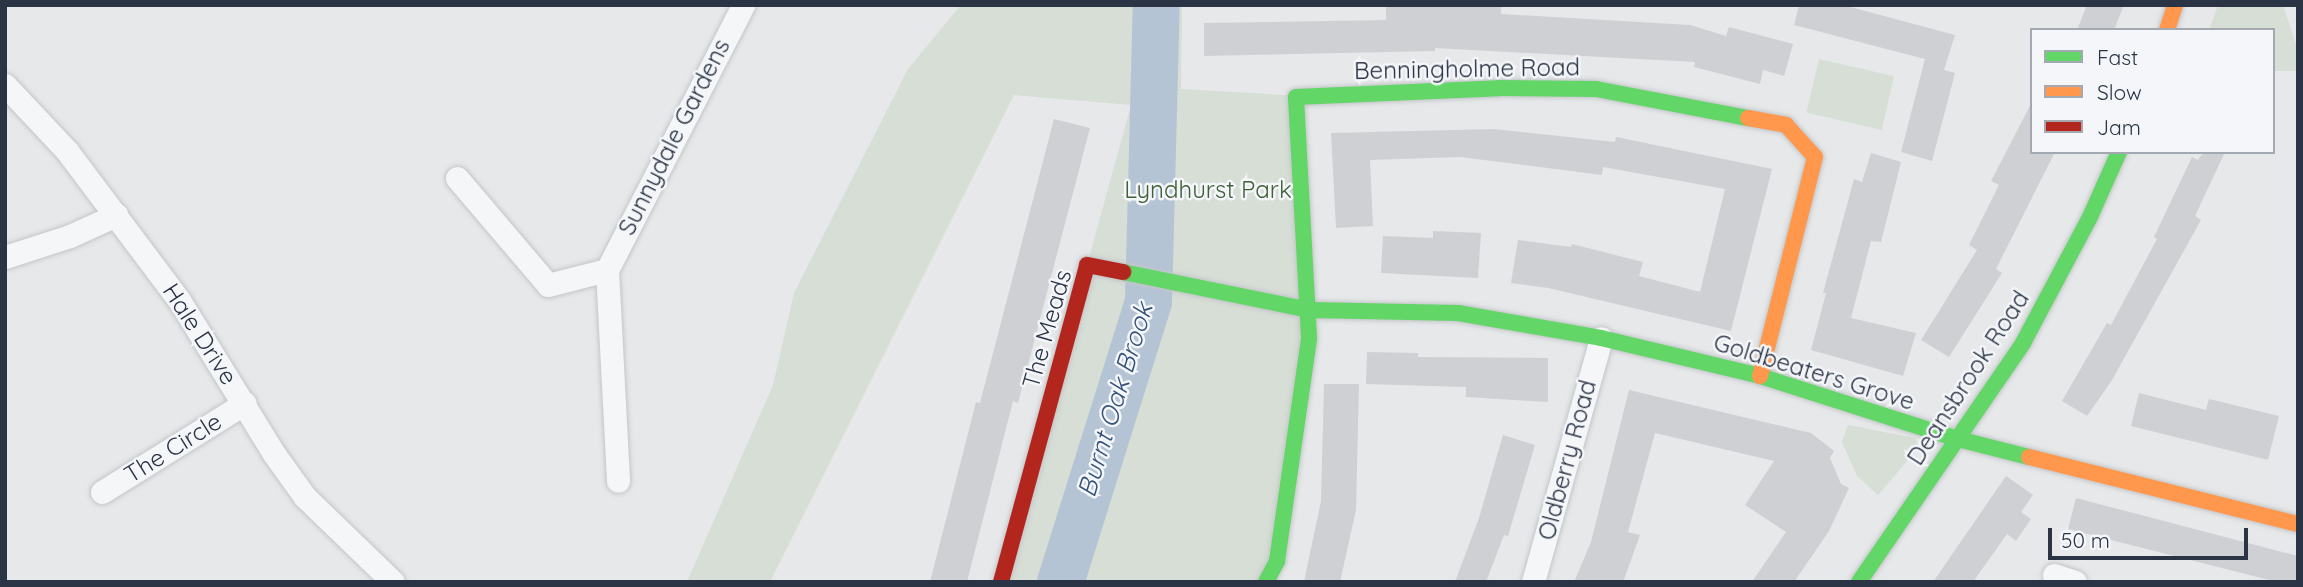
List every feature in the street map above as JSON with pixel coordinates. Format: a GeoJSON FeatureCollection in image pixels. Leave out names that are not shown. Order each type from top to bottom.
{"type":"FeatureCollection","features":[{"type":"Feature","properties":{"kind":"street"},"geometry":{"type":"LineString","coordinates":[[2168,28],[2175,5]]}},
{"type":"Feature","properties":{"kind":"street","name":"Sunnydale Gardens"},"geometry":{"type":"LineString","coordinates":[[607,270],[735,9]]}},
{"type":"Feature","properties":{"kind":"street","name":"Hale Drive"},"geometry":{"type":"LineString","coordinates":[[5,85],[67,151],[179,300],[274,454],[305,497],[393,582]]}},
{"type":"Feature","properties":{"kind":"street","name":"Benningholme Road"},"geometry":{"type":"LineString","coordinates":[[1310,310],[1296,97],[1499,88],[1596,89],[1786,125],[1815,157],[1760,376]]}},
{"type":"Feature","properties":{"kind":"street","name":"Deansbrook Road"},"geometry":{"type":"LineString","coordinates":[[1859,582],[2023,342],[2090,217],[2118,154]]}},
{"type":"Feature","properties":{"kind":"street"},"geometry":{"type":"LineString","coordinates":[[457,178],[548,285],[607,270],[618,481]]}},
{"type":"Feature","properties":{"kind":"street"},"geometry":{"type":"LineString","coordinates":[[5,257],[70,236],[116,215]]}},
{"type":"Feature","properties":{"kind":"street","name":"The Meads"},"geometry":{"type":"LineString","coordinates":[[1001,582],[1087,265],[1310,310]]}},
{"type":"Feature","properties":{"kind":"street"},"geometry":{"type":"LineString","coordinates":[[1266,582],[1277,561],[1309,338],[1310,310]]}},
{"type":"Feature","properties":{"kind":"street","name":"Goldbeaters Grove"},"geometry":{"type":"LineString","coordinates":[[1310,310],[1458,313],[1601,338],[1760,376],[1958,439],[2298,524]]}},
{"type":"Feature","properties":{"kind":"street","name":"Oldberry Road"},"geometry":{"type":"LineString","coordinates":[[1533,582],[1601,338]]}},
{"type":"Feature","properties":{"kind":"street","name":"The Circle"},"geometry":{"type":"LineString","coordinates":[[102,492],[245,403]]}},
{"type":"Feature","properties":{"kind":"green space","name":"Lyndhurst Park"},"geometry":{"type":"Polygon","coordinates":[[[961,5],[1182,5],[1181,89],[1300,96],[1310,310],[1266,582],[1000,582],[1131,105],[1014,95],[770,582],[687,582],[773,385],[794,293],[908,69],[961,5]]]}},
{"type":"Feature","properties":{"kind":"green space"},"geometry":{"type":"Polygon","coordinates":[[[2218,5],[2283,5],[2298,50],[2298,71],[2275,71],[2275,28],[2210,28],[2218,5]]]}},
{"type":"Feature","properties":{"kind":"green space"},"geometry":{"type":"Polygon","coordinates":[[[1819,59],[1894,76],[1882,130],[1807,113],[1819,59]]]}},
{"type":"Feature","properties":{"kind":"green space"},"geometry":{"type":"Polygon","coordinates":[[[1848,425],[1915,438],[1919,447],[1878,495],[1857,476],[1842,442],[1848,425]]]}},
{"type":"Feature","properties":{"kind":"building"},"geometry":{"type":"Polygon","coordinates":[[[1386,5],[1501,5],[1501,14],[1690,25],[1726,36],[1729,27],[1793,44],[1784,76],[1763,70],[1760,84],[1694,67],[1695,62],[1435,48],[1435,51],[1204,56],[1204,23],[1386,20],[1386,5]]]}},
{"type":"Feature","properties":{"kind":"building"},"geometry":{"type":"Polygon","coordinates":[[[1799,5],[1843,5],[1955,35],[1944,70],[1955,73],[1932,161],[1901,152],[1925,59],[1794,25],[1799,5]]]}},
{"type":"Feature","properties":{"kind":"building"},"geometry":{"type":"Polygon","coordinates":[[[2087,5],[2124,5],[2115,28],[2078,28],[2087,5]]]}},
{"type":"Feature","properties":{"kind":"building"},"geometry":{"type":"Polygon","coordinates":[[[2030,106],[2030,154],[2054,154],[1996,269],[2002,273],[1949,357],[1921,340],[1977,250],[1969,245],[1999,185],[1991,181],[2030,106]]]}},
{"type":"Feature","properties":{"kind":"building"},"geometry":{"type":"Polygon","coordinates":[[[1054,119],[1090,128],[1018,403],[1013,401],[967,582],[930,582],[976,402],[980,403],[1054,119]]]}},
{"type":"Feature","properties":{"kind":"building"},"geometry":{"type":"Polygon","coordinates":[[[1494,129],[1615,142],[1616,137],[1772,169],[1731,331],[1548,288],[1511,283],[1518,240],[1571,247],[1572,244],[1643,262],[1639,276],[1700,292],[1725,189],[1603,167],[1602,175],[1460,157],[1370,160],[1373,226],[1336,228],[1331,133],[1494,129]]]}},
{"type":"Feature","properties":{"kind":"building"},"geometry":{"type":"Polygon","coordinates":[[[1871,153],[1901,162],[1881,242],[1871,241],[1851,318],[1916,333],[1903,376],[1811,350],[1826,293],[1823,293],[1854,179],[1862,182],[1871,153]]]}},
{"type":"Feature","properties":{"kind":"building"},"geometry":{"type":"Polygon","coordinates":[[[2202,154],[2224,154],[2195,216],[2201,220],[2112,380],[2087,416],[2062,401],[2107,323],[2111,325],[2157,239],[2154,237],[2192,157],[2198,160],[2202,154]]]}},
{"type":"Feature","properties":{"kind":"building"},"geometry":{"type":"Polygon","coordinates":[[[1433,231],[1481,233],[1478,278],[1381,273],[1383,236],[1433,238],[1433,231]]]}},
{"type":"Feature","properties":{"kind":"building"},"geometry":{"type":"Polygon","coordinates":[[[1367,352],[1418,353],[1418,357],[1548,358],[1548,402],[1466,397],[1466,387],[1366,384],[1367,352]]]}},
{"type":"Feature","properties":{"kind":"building"},"geometry":{"type":"Polygon","coordinates":[[[1324,384],[1359,384],[1356,510],[1340,582],[1304,582],[1321,501],[1324,384]]]}},
{"type":"Feature","properties":{"kind":"building"},"geometry":{"type":"Polygon","coordinates":[[[1629,390],[1811,433],[1834,451],[1830,458],[1841,484],[1849,488],[1829,531],[1794,582],[1752,582],[1786,532],[1745,505],[1774,461],[1655,433],[1628,532],[1640,535],[1623,582],[1574,582],[1591,542],[1629,390]]]}},
{"type":"Feature","properties":{"kind":"building"},"geometry":{"type":"Polygon","coordinates":[[[2139,393],[2206,410],[2209,399],[2279,416],[2268,460],[2131,426],[2139,393]]]}},
{"type":"Feature","properties":{"kind":"building"},"geometry":{"type":"Polygon","coordinates":[[[1503,435],[1535,445],[1508,536],[1504,535],[1486,582],[1455,582],[1479,518],[1503,435]]]}},
{"type":"Feature","properties":{"kind":"building"},"geometry":{"type":"Polygon","coordinates":[[[2006,476],[2033,495],[2021,512],[2031,519],[2016,541],[2007,534],[1973,582],[1933,582],[2006,476]]]}},
{"type":"Feature","properties":{"kind":"building"},"geometry":{"type":"Polygon","coordinates":[[[2076,498],[2298,556],[2298,582],[2277,582],[2068,529],[2076,498]]]}},
{"type":"Feature","properties":{"kind":"waterway","name":"Burnt Oak Brook"},"geometry":{"type":"LineString","coordinates":[[1060,582],[1148,301],[1156,5]]}},
{"type":"Feature","properties":{"kind":"traffic: fast"},"geometry":{"type":"LineString","coordinates":[[1266,582],[1277,561],[1309,338],[1296,97],[1499,88],[1596,89],[1748,118]]}},
{"type":"Feature","properties":{"kind":"traffic: fast"},"geometry":{"type":"LineString","coordinates":[[1859,582],[2023,343],[2090,217],[2118,154]]}},
{"type":"Feature","properties":{"kind":"traffic: fast"},"geometry":{"type":"LineString","coordinates":[[1123,272],[1310,310],[1458,313],[1601,338],[1760,376],[1958,439],[2029,457]]}},
{"type":"Feature","properties":{"kind":"traffic: slow"},"geometry":{"type":"LineString","coordinates":[[2168,28],[2175,5]]}},
{"type":"Feature","properties":{"kind":"traffic: slow"},"geometry":{"type":"LineString","coordinates":[[1748,118],[1786,125],[1815,157],[1760,376]]}},
{"type":"Feature","properties":{"kind":"traffic: slow"},"geometry":{"type":"LineString","coordinates":[[2029,457],[2298,524]]}},
{"type":"Feature","properties":{"kind":"traffic: jam"},"geometry":{"type":"LineString","coordinates":[[1001,582],[1087,265],[1123,272]]}}]}
